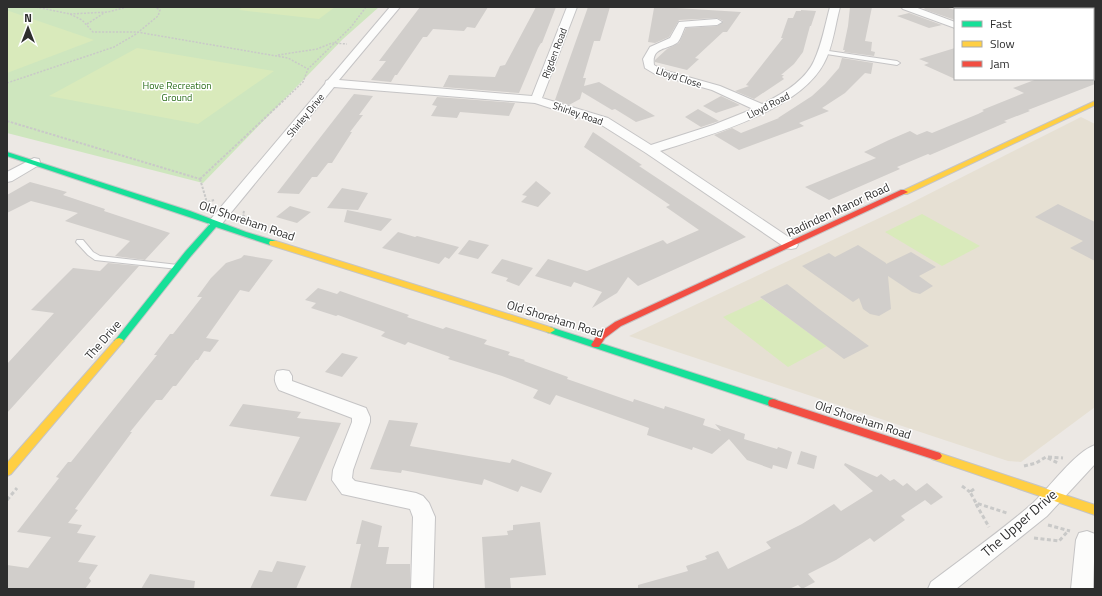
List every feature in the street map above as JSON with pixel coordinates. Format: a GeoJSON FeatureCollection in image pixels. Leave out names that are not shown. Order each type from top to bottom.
{"type":"FeatureCollection","features":[{"type":"Feature","properties":{"kind":"main road","name":"Radinden Manor Road"},"geometry":{"type":"LineString","coordinates":[[596,345],[601,336],[618,324],[1095,103]]}},
{"type":"Feature","properties":{"kind":"main road","name":"Old Shoreham Road"},"geometry":{"type":"LineString","coordinates":[[7,154],[177,210],[243,234],[596,345],[1095,510]]}},
{"type":"Feature","properties":{"kind":"main road","name":"The Drive"},"geometry":{"type":"LineString","coordinates":[[7,471],[12,459],[137,320],[178,267],[215,223]]}},
{"type":"Feature","properties":{"kind":"street","name":"Shirley Drive"},"geometry":{"type":"LineString","coordinates":[[215,223],[243,191],[330,83],[395,7]]}},
{"type":"Feature","properties":{"kind":"street","name":"Rigden Road"},"geometry":{"type":"LineString","coordinates":[[536,100],[572,7]]}},
{"type":"Feature","properties":{"kind":"street","name":"Lloyd Road"},"geometry":{"type":"LineString","coordinates":[[650,150],[732,122],[763,109],[790,94],[810,76],[819,64],[835,7]]}},
{"type":"Feature","properties":{"kind":"street"},"geometry":{"type":"LineString","coordinates":[[906,7],[954,25]]}},
{"type":"Feature","properties":{"kind":"street"},"geometry":{"type":"LineString","coordinates":[[670,21],[682,24],[717,22]]}},
{"type":"Feature","properties":{"kind":"street","name":"Lloyd Close"},"geometry":{"type":"LineString","coordinates":[[682,24],[674,40],[654,49],[648,59],[649,66],[659,72],[716,88],[763,109]]}},
{"type":"Feature","properties":{"kind":"street","name":"Shirley Road"},"geometry":{"type":"LineString","coordinates":[[330,83],[536,100],[604,122],[650,150],[791,245]]}},
{"type":"Feature","properties":{"kind":"street"},"geometry":{"type":"LineString","coordinates":[[7,178],[34,162]]}},
{"type":"Feature","properties":{"kind":"street"},"geometry":{"type":"LineString","coordinates":[[283,376],[285,385],[331,401],[359,413],[361,422],[343,470],[342,480],[349,488],[416,502],[422,509],[424,517],[422,589]]}},
{"type":"Feature","properties":{"kind":"street","name":"The Upper Drive"},"geometry":{"type":"LineString","coordinates":[[939,589],[1003,540],[1053,496],[1095,453]]}},
{"type":"Feature","properties":{"kind":"street"},"geometry":{"type":"LineString","coordinates":[[1078,535],[1082,589]]}},
{"type":"Feature","properties":{"kind":"lane"},"geometry":{"type":"LineString","coordinates":[[822,52],[898,63]]}},
{"type":"Feature","properties":{"kind":"lane"},"geometry":{"type":"LineString","coordinates":[[80,242],[92,255],[98,258],[178,267]]}},
{"type":"Feature","properties":{"kind":"path"},"geometry":{"type":"LineString","coordinates":[[36,7],[70,14],[108,12],[126,7]]}},
{"type":"Feature","properties":{"kind":"path"},"geometry":{"type":"LineString","coordinates":[[7,83],[114,47],[158,16],[160,10],[155,7]]}},
{"type":"Feature","properties":{"kind":"path"},"geometry":{"type":"LineString","coordinates":[[200,179],[303,82],[308,68],[351,26],[366,7]]}},
{"type":"Feature","properties":{"kind":"path"},"geometry":{"type":"LineString","coordinates":[[86,24],[108,12]]}},
{"type":"Feature","properties":{"kind":"path"},"geometry":{"type":"LineString","coordinates":[[70,14],[86,24],[93,32],[137,32],[288,58],[308,68]]}},
{"type":"Feature","properties":{"kind":"path"},"geometry":{"type":"LineString","coordinates":[[275,56],[317,49],[332,44],[362,46]]}},
{"type":"Feature","properties":{"kind":"path"},"geometry":{"type":"LineString","coordinates":[[7,121],[200,179]]}},
{"type":"Feature","properties":{"kind":"path"},"geometry":{"type":"LineString","coordinates":[[200,179],[206,203]]}},
{"type":"Feature","properties":{"kind":"path"},"geometry":{"type":"LineString","coordinates":[[177,210],[192,204],[206,203],[243,191],[247,203],[243,215],[253,223]]}},
{"type":"Feature","properties":{"kind":"path"},"geometry":{"type":"LineString","coordinates":[[976,503],[1003,540],[1059,541],[1078,535]]}},
{"type":"Feature","properties":{"kind":"shaded area"},"geometry":{"type":"Polygon","coordinates":[[[1081,117],[1095,124],[1095,407],[1021,462],[1008,461],[629,336],[907,205],[1081,117]]]}},
{"type":"Feature","properties":{"kind":"green space","name":"Hove Recreation Ground"},"geometry":{"type":"Polygon","coordinates":[[[7,7],[379,7],[343,39],[203,183],[7,133],[7,7]]]}},
{"type":"Feature","properties":{"kind":"green space"},"geometry":{"type":"Polygon","coordinates":[[[243,7],[335,7],[319,19],[239,10],[243,7]]]}},
{"type":"Feature","properties":{"kind":"green space"},"geometry":{"type":"Polygon","coordinates":[[[7,11],[9,11],[94,40],[7,73],[7,11]]]}},
{"type":"Feature","properties":{"kind":"green space"},"geometry":{"type":"Polygon","coordinates":[[[137,48],[274,71],[198,124],[49,96],[137,48]]]}},
{"type":"Feature","properties":{"kind":"green space"},"geometry":{"type":"Polygon","coordinates":[[[922,214],[980,246],[942,266],[885,232],[922,214]]]}},
{"type":"Feature","properties":{"kind":"green space"},"geometry":{"type":"Polygon","coordinates":[[[762,299],[827,346],[788,367],[723,317],[762,299]]]}},
{"type":"Feature","properties":{"kind":"building"},"geometry":{"type":"Polygon","coordinates":[[[420,7],[488,7],[475,28],[467,27],[464,31],[433,29],[427,37],[423,37],[391,82],[371,80],[386,61],[379,61],[420,7]]]}},
{"type":"Feature","properties":{"kind":"building"},"geometry":{"type":"Polygon","coordinates":[[[536,7],[556,7],[542,43],[538,48],[519,93],[443,87],[449,75],[495,77],[500,66],[505,65],[536,7]]]}},
{"type":"Feature","properties":{"kind":"building"},"geometry":{"type":"Polygon","coordinates":[[[588,7],[610,7],[600,41],[594,41],[583,78],[586,78],[584,86],[599,82],[655,116],[636,122],[582,92],[580,99],[569,105],[555,100],[588,7]]]}},
{"type":"Feature","properties":{"kind":"building"},"geometry":{"type":"Polygon","coordinates":[[[850,7],[872,7],[865,41],[872,42],[871,51],[875,52],[874,56],[844,52],[845,50],[843,50],[850,7]]]}},
{"type":"Feature","properties":{"kind":"building"},"geometry":{"type":"Polygon","coordinates":[[[928,7],[945,7],[954,10],[954,20],[923,9],[928,7]]]}},
{"type":"Feature","properties":{"kind":"building"},"geometry":{"type":"Polygon","coordinates":[[[654,8],[741,12],[727,32],[723,32],[695,58],[699,59],[687,70],[655,62],[655,60],[667,49],[679,43],[686,28],[717,26],[723,21],[717,18],[679,20],[669,37],[655,43],[648,42],[654,8]]]}},
{"type":"Feature","properties":{"kind":"building"},"geometry":{"type":"Polygon","coordinates":[[[796,11],[816,11],[803,52],[794,64],[781,75],[784,75],[782,77],[784,79],[754,99],[735,91],[749,86],[746,85],[783,38],[781,38],[788,18],[793,18],[796,11]]]}},
{"type":"Feature","properties":{"kind":"building"},"geometry":{"type":"Polygon","coordinates":[[[909,13],[942,25],[929,28],[897,16],[909,13]]]}},
{"type":"Feature","properties":{"kind":"building"},"geometry":{"type":"Polygon","coordinates":[[[954,48],[954,79],[924,65],[929,63],[919,59],[954,48]]]}},
{"type":"Feature","properties":{"kind":"building"},"geometry":{"type":"Polygon","coordinates":[[[842,58],[873,63],[871,74],[865,73],[845,93],[822,108],[829,111],[799,123],[804,126],[739,150],[714,135],[732,128],[741,133],[779,118],[812,96],[825,84],[839,68],[842,58]]]}},
{"type":"Feature","properties":{"kind":"building"},"geometry":{"type":"Polygon","coordinates":[[[1034,80],[1095,80],[1095,84],[1028,110],[1030,111],[1004,121],[1007,122],[930,155],[928,154],[897,167],[900,169],[829,200],[805,187],[876,158],[864,152],[889,140],[910,131],[917,135],[927,131],[932,133],[1024,93],[1013,88],[1034,80]]]}},
{"type":"Feature","properties":{"kind":"building"},"geometry":{"type":"Polygon","coordinates":[[[354,94],[373,96],[359,115],[363,115],[350,132],[352,132],[332,163],[328,163],[317,177],[312,177],[299,194],[277,193],[354,94]]]}},
{"type":"Feature","properties":{"kind":"building"},"geometry":{"type":"Polygon","coordinates":[[[721,96],[740,105],[716,113],[703,106],[721,96]]]}},
{"type":"Feature","properties":{"kind":"building"},"geometry":{"type":"Polygon","coordinates":[[[437,97],[515,103],[509,116],[460,112],[457,118],[431,116],[437,106],[432,105],[437,97]]]}},
{"type":"Feature","properties":{"kind":"building"},"geometry":{"type":"Polygon","coordinates":[[[698,109],[719,121],[701,127],[685,117],[698,109]]]}},
{"type":"Feature","properties":{"kind":"building"},"geometry":{"type":"Polygon","coordinates":[[[593,132],[642,165],[639,166],[746,237],[638,286],[628,277],[617,293],[592,308],[602,292],[574,282],[571,287],[535,276],[548,259],[587,271],[663,240],[667,244],[699,230],[666,207],[670,205],[584,147],[593,132]]]}},
{"type":"Feature","properties":{"kind":"building"},"geometry":{"type":"Polygon","coordinates":[[[536,181],[551,193],[538,207],[521,202],[527,196],[522,195],[536,181]]]}},
{"type":"Feature","properties":{"kind":"building"},"geometry":{"type":"Polygon","coordinates":[[[30,182],[67,192],[63,195],[105,209],[104,211],[170,233],[145,260],[115,256],[130,241],[65,221],[78,213],[31,201],[7,213],[7,195],[30,182]]]}},
{"type":"Feature","properties":{"kind":"building"},"geometry":{"type":"Polygon","coordinates":[[[342,188],[368,193],[358,210],[327,208],[342,188]]]}},
{"type":"Feature","properties":{"kind":"building"},"geometry":{"type":"Polygon","coordinates":[[[1058,204],[1095,222],[1095,261],[1070,248],[1083,241],[1035,217],[1058,204]]]}},
{"type":"Feature","properties":{"kind":"building"},"geometry":{"type":"Polygon","coordinates":[[[290,206],[311,212],[297,223],[276,217],[290,206]]]}},
{"type":"Feature","properties":{"kind":"building"},"geometry":{"type":"Polygon","coordinates":[[[347,210],[392,219],[381,231],[344,222],[347,210]]]}},
{"type":"Feature","properties":{"kind":"building"},"geometry":{"type":"Polygon","coordinates":[[[398,232],[459,247],[449,259],[445,257],[439,264],[382,248],[398,232]]]}},
{"type":"Feature","properties":{"kind":"building"},"geometry":{"type":"Polygon","coordinates":[[[469,240],[489,245],[478,259],[458,254],[469,240]]]}},
{"type":"Feature","properties":{"kind":"building"},"geometry":{"type":"Polygon","coordinates":[[[858,245],[886,264],[911,252],[936,267],[919,276],[933,286],[920,294],[912,292],[888,276],[891,309],[879,316],[870,314],[863,309],[859,298],[853,302],[802,266],[829,253],[835,257],[858,245]]]}},
{"type":"Feature","properties":{"kind":"building"},"geometry":{"type":"Polygon","coordinates":[[[244,255],[273,260],[249,292],[240,290],[206,338],[219,340],[210,352],[204,351],[176,386],[173,386],[162,400],[156,400],[130,432],[132,432],[75,509],[78,510],[68,523],[82,525],[77,533],[96,536],[78,562],[98,565],[89,578],[91,581],[85,589],[7,589],[7,565],[28,568],[51,537],[17,532],[59,478],[56,477],[68,462],[71,462],[157,355],[154,355],[170,334],[173,334],[202,297],[197,297],[211,278],[226,263],[241,258],[244,255]]]}},
{"type":"Feature","properties":{"kind":"building"},"geometry":{"type":"Polygon","coordinates":[[[502,259],[533,268],[519,286],[506,281],[508,278],[491,273],[502,259]]]}},
{"type":"Feature","properties":{"kind":"building"},"geometry":{"type":"Polygon","coordinates":[[[108,263],[139,266],[7,413],[7,364],[54,313],[31,310],[73,268],[100,271],[108,263]]]}},
{"type":"Feature","properties":{"kind":"building"},"geometry":{"type":"Polygon","coordinates":[[[787,284],[869,346],[844,359],[760,297],[787,284]]]}},
{"type":"Feature","properties":{"kind":"building"},"geometry":{"type":"Polygon","coordinates":[[[318,288],[337,294],[340,291],[409,315],[407,317],[443,329],[446,327],[487,340],[484,344],[510,352],[508,355],[568,377],[567,379],[633,402],[634,399],[664,409],[665,406],[705,419],[703,425],[721,431],[715,424],[745,434],[744,439],[792,452],[787,469],[773,465],[772,469],[747,460],[729,439],[712,454],[693,447],[692,450],[647,435],[649,428],[556,395],[550,405],[533,398],[538,390],[502,376],[448,359],[450,357],[408,342],[405,345],[381,336],[385,332],[338,315],[336,316],[311,308],[316,303],[305,300],[318,288]]]}},
{"type":"Feature","properties":{"kind":"building"},"geometry":{"type":"Polygon","coordinates":[[[342,353],[358,357],[342,377],[325,372],[342,353]]]}},
{"type":"Feature","properties":{"kind":"building"},"geometry":{"type":"Polygon","coordinates":[[[243,404],[301,412],[297,418],[341,423],[306,501],[270,496],[300,437],[229,426],[243,404]]]}},
{"type":"Feature","properties":{"kind":"building"},"geometry":{"type":"Polygon","coordinates":[[[389,420],[418,423],[410,446],[510,463],[512,459],[552,473],[541,493],[521,486],[518,492],[484,479],[482,485],[402,470],[401,473],[370,469],[389,420]]]}},
{"type":"Feature","properties":{"kind":"building"},"geometry":{"type":"Polygon","coordinates":[[[801,451],[817,456],[814,469],[797,464],[801,451]]]}},
{"type":"Feature","properties":{"kind":"building"},"geometry":{"type":"Polygon","coordinates":[[[845,463],[877,477],[881,474],[890,481],[894,479],[903,486],[907,483],[916,491],[927,483],[943,497],[931,505],[925,500],[901,516],[905,520],[874,542],[870,538],[836,560],[808,574],[815,582],[802,589],[798,585],[789,589],[638,589],[638,585],[688,571],[686,566],[707,559],[705,556],[718,551],[728,569],[771,548],[766,542],[802,524],[834,504],[841,511],[873,491],[844,465],[845,463]]]}},
{"type":"Feature","properties":{"kind":"building"},"geometry":{"type":"Polygon","coordinates":[[[362,520],[382,526],[378,547],[389,547],[386,564],[410,564],[410,589],[350,589],[361,544],[356,544],[362,520]]]}},
{"type":"Feature","properties":{"kind":"building"},"geometry":{"type":"Polygon","coordinates":[[[540,522],[546,575],[510,578],[511,589],[485,589],[482,537],[508,535],[507,531],[513,530],[513,525],[540,522]]]}},
{"type":"Feature","properties":{"kind":"building"},"geometry":{"type":"Polygon","coordinates":[[[277,561],[306,566],[296,589],[250,589],[259,570],[272,572],[277,561]]]}},
{"type":"Feature","properties":{"kind":"building"},"geometry":{"type":"Polygon","coordinates":[[[150,574],[195,581],[194,589],[141,589],[150,574]]]}},
{"type":"Feature","properties":{"kind":"traffic: fast"},"geometry":{"type":"LineString","coordinates":[[7,154],[273,243]]}},
{"type":"Feature","properties":{"kind":"traffic: fast"},"geometry":{"type":"LineString","coordinates":[[119,341],[188,254],[215,223]]}},
{"type":"Feature","properties":{"kind":"traffic: fast"},"geometry":{"type":"LineString","coordinates":[[550,330],[773,403]]}},
{"type":"Feature","properties":{"kind":"traffic: slow"},"geometry":{"type":"LineString","coordinates":[[904,192],[1095,103]]}},
{"type":"Feature","properties":{"kind":"traffic: slow"},"geometry":{"type":"LineString","coordinates":[[273,243],[550,330]]}},
{"type":"Feature","properties":{"kind":"traffic: slow"},"geometry":{"type":"LineString","coordinates":[[7,471],[119,341]]}},
{"type":"Feature","properties":{"kind":"traffic: slow"},"geometry":{"type":"LineString","coordinates":[[936,456],[1095,510]]}},
{"type":"Feature","properties":{"kind":"traffic: jam"},"geometry":{"type":"LineString","coordinates":[[596,345],[601,336],[618,324],[904,192]]}},
{"type":"Feature","properties":{"kind":"traffic: jam"},"geometry":{"type":"LineString","coordinates":[[773,403],[936,456]]}}]}
